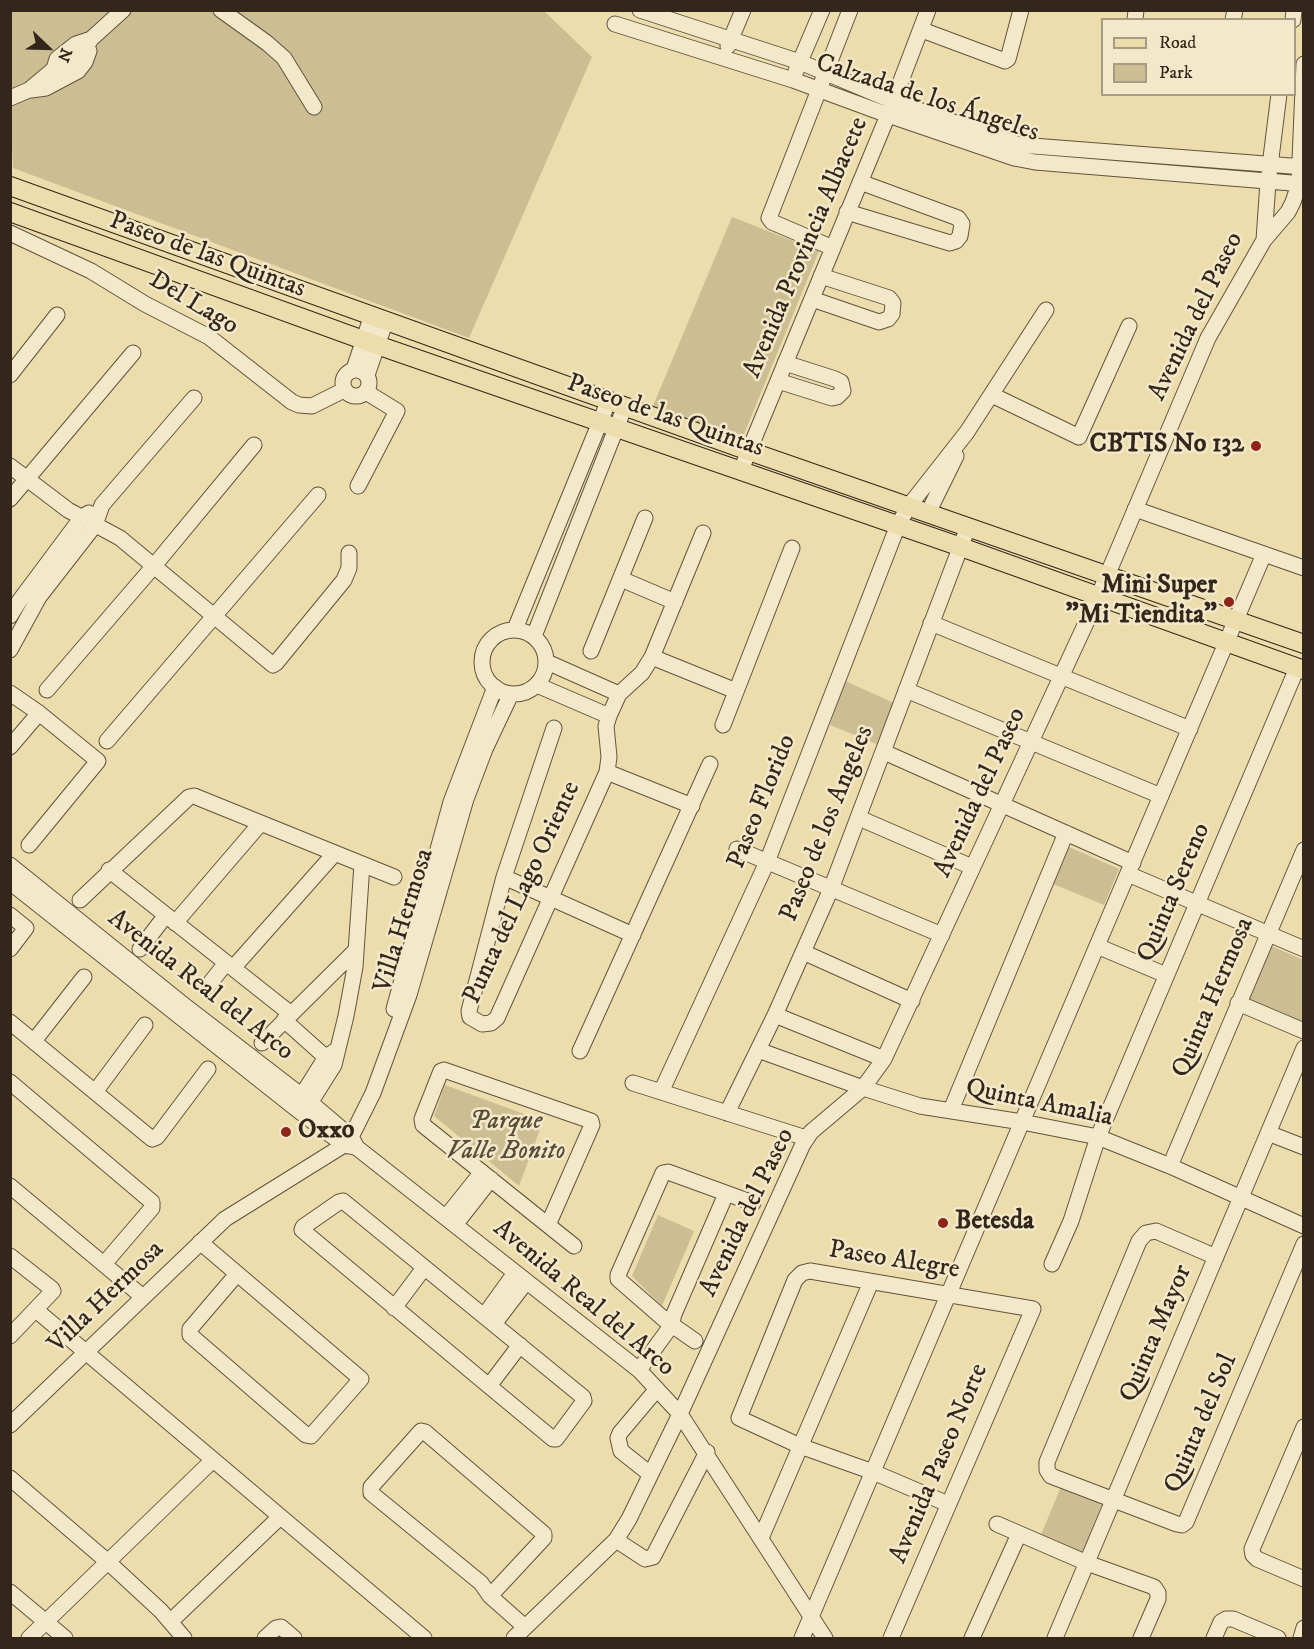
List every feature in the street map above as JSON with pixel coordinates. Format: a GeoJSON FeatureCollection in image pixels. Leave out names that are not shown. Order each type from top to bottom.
{"type":"FeatureCollection","features":[{"type":"Feature","properties":{"kind":"main road","name":"Paseo de las Quintas"},"geometry":{"type":"LineString","coordinates":[[10,186],[749,451],[1304,644]]}},
{"type":"Feature","properties":{"kind":"main road","name":"Paseo de las Quintas"},"geometry":{"type":"LineString","coordinates":[[10,212],[370,343],[961,547],[1300,669]]}},
{"type":"Feature","properties":{"kind":"street"},"geometry":{"type":"LineString","coordinates":[[10,98],[28,90],[54,69],[57,59],[76,44],[91,39],[123,10]]}},
{"type":"Feature","properties":{"kind":"street","name":"Calzada de los Ángeles"},"geometry":{"type":"LineString","coordinates":[[640,10],[659,13],[800,62],[893,100],[1020,145],[1270,164]]}},
{"type":"Feature","properties":{"kind":"street"},"geometry":{"type":"LineString","coordinates":[[723,57],[743,10]]}},
{"type":"Feature","properties":{"kind":"street"},"geometry":{"type":"LineString","coordinates":[[793,80],[822,10]]}},
{"type":"Feature","properties":{"kind":"street"},"geometry":{"type":"LineString","coordinates":[[833,248],[772,222],[769,218],[850,10]]}},
{"type":"Feature","properties":{"kind":"street","name":"Avenida Provincia Albacete"},"geometry":{"type":"LineString","coordinates":[[741,470],[888,115],[928,10]]}},
{"type":"Feature","properties":{"kind":"street"},"geometry":{"type":"LineString","coordinates":[[922,30],[1004,61],[1008,59],[1021,10]]}},
{"type":"Feature","properties":{"kind":"street"},"geometry":{"type":"LineString","coordinates":[[222,11],[284,58],[314,107]]}},
{"type":"Feature","properties":{"kind":"street"},"geometry":{"type":"LineString","coordinates":[[650,34],[659,13]]}},
{"type":"Feature","properties":{"kind":"street","name":"Calzada de los Ángeles"},"geometry":{"type":"LineString","coordinates":[[615,24],[793,80],[1014,158],[1035,162],[1301,184]]}},
{"type":"Feature","properties":{"kind":"street"},"geometry":{"type":"LineString","coordinates":[[28,90],[46,88],[78,70],[85,62],[91,39]]}},
{"type":"Feature","properties":{"kind":"street"},"geometry":{"type":"LineString","coordinates":[[1264,240],[1288,212],[1301,184],[1304,64]]}},
{"type":"Feature","properties":{"kind":"street","name":"Avenida del Paseo"},"geometry":{"type":"LineString","coordinates":[[514,1638],[616,1540],[629,1519],[680,1414],[806,1138],[862,1088],[884,1059],[1098,597],[1208,338],[1264,240],[1268,182],[1279,96]]}},
{"type":"Feature","properties":{"kind":"street"},"geometry":{"type":"LineString","coordinates":[[1270,164],[1302,167]]}},
{"type":"Feature","properties":{"kind":"street"},"geometry":{"type":"LineString","coordinates":[[847,212],[950,243],[956,241],[960,236],[962,224],[958,218],[860,182]]}},
{"type":"Feature","properties":{"kind":"street","name":"Del Lago"},"geometry":{"type":"LineString","coordinates":[[10,233],[91,271],[145,304],[200,332],[292,402],[312,406],[345,390]]}},
{"type":"Feature","properties":{"kind":"street"},"geometry":{"type":"LineString","coordinates":[[812,299],[879,322],[888,320],[892,314],[893,303],[889,298],[821,276]]}},
{"type":"Feature","properties":{"kind":"street"},"geometry":{"type":"LineString","coordinates":[[928,513],[967,432],[1046,310]]}},
{"type":"Feature","properties":{"kind":"street"},"geometry":{"type":"LineString","coordinates":[[10,375],[57,315]]}},
{"type":"Feature","properties":{"kind":"street"},"geometry":{"type":"LineString","coordinates":[[360,372],[379,317]]}},
{"type":"Feature","properties":{"kind":"street"},"geometry":{"type":"LineString","coordinates":[[992,395],[1079,437],[1129,326]]}},
{"type":"Feature","properties":{"kind":"street"},"geometry":{"type":"LineString","coordinates":[[10,499],[133,353]]}},
{"type":"Feature","properties":{"kind":"street"},"geometry":{"type":"LineString","coordinates":[[778,381],[832,398],[837,397],[843,391],[841,382],[835,379],[785,363]]}},
{"type":"Feature","properties":{"kind":"street"},"geometry":{"type":"LineString","coordinates":[[360,372],[369,384],[366,392],[355,396],[345,390],[343,380],[345,375],[360,372]]}},
{"type":"Feature","properties":{"kind":"street"},"geometry":{"type":"LineString","coordinates":[[358,486],[397,411],[366,392]]}},
{"type":"Feature","properties":{"kind":"street"},"geometry":{"type":"LineString","coordinates":[[10,616],[20,600],[194,398]]}},
{"type":"Feature","properties":{"kind":"street"},"geometry":{"type":"LineString","coordinates":[[534,636],[617,404]]}},
{"type":"Feature","properties":{"kind":"street"},"geometry":{"type":"LineString","coordinates":[[515,629],[609,425]]}},
{"type":"Feature","properties":{"kind":"street","name":"Paseo Florido"},"geometry":{"type":"LineString","coordinates":[[661,1092],[767,862],[898,525],[909,506],[967,432]]}},
{"type":"Feature","properties":{"kind":"street"},"geometry":{"type":"LineString","coordinates":[[46,690],[153,567],[254,445]]}},
{"type":"Feature","properties":{"kind":"street"},"geometry":{"type":"LineString","coordinates":[[10,466],[68,510],[120,538],[272,664],[275,664],[344,580],[349,568],[349,553]]}},
{"type":"Feature","properties":{"kind":"street"},"geometry":{"type":"LineString","coordinates":[[107,741],[318,495]]}},
{"type":"Feature","properties":{"kind":"street"},"geometry":{"type":"LineString","coordinates":[[1135,509],[1304,568]]}},
{"type":"Feature","properties":{"kind":"street"},"geometry":{"type":"LineString","coordinates":[[591,651],[645,518]]}},
{"type":"Feature","properties":{"kind":"street"},"geometry":{"type":"LineString","coordinates":[[10,650],[39,597],[88,521]]}},
{"type":"Feature","properties":{"kind":"street","name":"Paseo de los Angeles"},"geometry":{"type":"LineString","coordinates":[[727,1113],[775,1015],[831,889],[968,527]]}},
{"type":"Feature","properties":{"kind":"street"},"geometry":{"type":"LineString","coordinates":[[537,685],[609,716],[619,694],[642,673],[652,657],[703,533]]}},
{"type":"Feature","properties":{"kind":"street"},"geometry":{"type":"LineString","coordinates":[[723,725],[792,548]]}},
{"type":"Feature","properties":{"kind":"street"},"geometry":{"type":"LineString","coordinates":[[802,1638],[1264,554]]}},
{"type":"Feature","properties":{"kind":"street"},"geometry":{"type":"LineString","coordinates":[[621,579],[675,602]]}},
{"type":"Feature","properties":{"kind":"street"},"geometry":{"type":"LineString","coordinates":[[931,623],[1190,729]]}},
{"type":"Feature","properties":{"kind":"street"},"geometry":{"type":"LineString","coordinates":[[515,629],[534,636],[543,647],[547,662],[544,675],[537,685],[525,692],[511,694],[489,682],[482,662],[486,647],[495,636],[515,629]]}},
{"type":"Feature","properties":{"kind":"street"},"geometry":{"type":"LineString","coordinates":[[652,657],[736,692]]}},
{"type":"Feature","properties":{"kind":"street"},"geometry":{"type":"LineString","coordinates":[[547,662],[619,694]]}},
{"type":"Feature","properties":{"kind":"street","name":"Quinta Sereno"},"geometry":{"type":"LineString","coordinates":[[1098,1137],[1197,903],[1300,669]]}},
{"type":"Feature","properties":{"kind":"street","name":"Villa Hermosa"},"geometry":{"type":"LineString","coordinates":[[344,1142],[387,1031],[451,802],[495,687]]}},
{"type":"Feature","properties":{"kind":"street"},"geometry":{"type":"LineString","coordinates":[[906,690],[1161,796]]}},
{"type":"Feature","properties":{"kind":"street"},"geometry":{"type":"LineString","coordinates":[[10,693],[97,759],[97,764],[29,845]]}},
{"type":"Feature","properties":{"kind":"street","name":"Villa Hermosa"},"geometry":{"type":"LineString","coordinates":[[10,1425],[231,1215],[344,1142],[380,1075],[409,995],[466,799],[485,749],[511,694]]}},
{"type":"Feature","properties":{"kind":"street"},"geometry":{"type":"LineString","coordinates":[[10,747],[39,713]]}},
{"type":"Feature","properties":{"kind":"street","name":"Punta del Lago Oriente"},"geometry":{"type":"LineString","coordinates":[[554,728],[504,877],[469,1011],[470,1017],[482,1024],[491,1023],[497,1018],[607,772],[609,757],[606,726],[609,716]]}},
{"type":"Feature","properties":{"kind":"street"},"geometry":{"type":"LineString","coordinates":[[884,752],[1066,833],[1197,903],[1304,949]]}},
{"type":"Feature","properties":{"kind":"street"},"geometry":{"type":"LineString","coordinates":[[580,1051],[710,764]]}},
{"type":"Feature","properties":{"kind":"street"},"geometry":{"type":"LineString","coordinates":[[607,772],[692,806]]}},
{"type":"Feature","properties":{"kind":"street"},"geometry":{"type":"LineString","coordinates":[[80,900],[109,870],[189,797],[198,797],[394,877]]}},
{"type":"Feature","properties":{"kind":"street"},"geometry":{"type":"LineString","coordinates":[[859,818],[972,867]]}},
{"type":"Feature","properties":{"kind":"street"},"geometry":{"type":"LineString","coordinates":[[140,949],[260,824]]}},
{"type":"Feature","properties":{"kind":"street"},"geometry":{"type":"LineString","coordinates":[[951,1110],[1066,833]]}},
{"type":"Feature","properties":{"kind":"street"},"geometry":{"type":"LineString","coordinates":[[737,849],[942,935]]}},
{"type":"Feature","properties":{"kind":"street","name":"Quinta Hermosa"},"geometry":{"type":"LineString","coordinates":[[1170,1166],[1304,850]]}},
{"type":"Feature","properties":{"kind":"street"},"geometry":{"type":"LineString","coordinates":[[207,987],[335,853]]}},
{"type":"Feature","properties":{"kind":"street"},"geometry":{"type":"LineString","coordinates":[[303,1105],[333,1057],[352,987],[362,864]]}},
{"type":"Feature","properties":{"kind":"street"},"geometry":{"type":"LineString","coordinates":[[109,870],[230,965],[333,1057]]}},
{"type":"Feature","properties":{"kind":"street"},"geometry":{"type":"LineString","coordinates":[[504,877],[633,935]]}},
{"type":"Feature","properties":{"kind":"street","name":"Avenida Real del Arco"},"geometry":{"type":"LineString","coordinates":[[14,878],[303,1105],[344,1142],[451,1221],[636,1367],[680,1414],[707,1452],[825,1638]]}},
{"type":"Feature","properties":{"kind":"street"},"geometry":{"type":"LineString","coordinates":[[10,915],[25,926],[25,930],[10,949]]}},
{"type":"Feature","properties":{"kind":"street"},"geometry":{"type":"LineString","coordinates":[[1097,946],[1166,975]]}},
{"type":"Feature","properties":{"kind":"street"},"geometry":{"type":"LineString","coordinates":[[262,1043],[356,950]]}},
{"type":"Feature","properties":{"kind":"street"},"geometry":{"type":"LineString","coordinates":[[803,952],[912,1001]]}},
{"type":"Feature","properties":{"kind":"street"},"geometry":{"type":"LineString","coordinates":[[34,1041],[84,977]]}},
{"type":"Feature","properties":{"kind":"street"},"geometry":{"type":"LineString","coordinates":[[1238,1004],[1304,1031]]}},
{"type":"Feature","properties":{"kind":"street"},"geometry":{"type":"LineString","coordinates":[[775,1015],[884,1059]]}},
{"type":"Feature","properties":{"kind":"street"},"geometry":{"type":"LineString","coordinates":[[10,1022],[149,1138],[154,1138],[208,1070]]}},
{"type":"Feature","properties":{"kind":"street"},"geometry":{"type":"LineString","coordinates":[[95,1092],[145,1025]]}},
{"type":"Feature","properties":{"kind":"street","name":"Quinta Mayor"},"geometry":{"type":"LineString","coordinates":[[1055,1638],[1304,1048]]}},
{"type":"Feature","properties":{"kind":"street","name":"Quinta Amalia"},"geometry":{"type":"LineString","coordinates":[[758,1050],[862,1088],[920,1106],[1098,1137],[1170,1166],[1304,1226]]}},
{"type":"Feature","properties":{"kind":"street"},"geometry":{"type":"LineString","coordinates":[[548,1225],[592,1125],[591,1121],[444,1070],[441,1071],[422,1122],[425,1127],[574,1246]]}},
{"type":"Feature","properties":{"kind":"street"},"geometry":{"type":"LineString","coordinates":[[10,1082],[152,1202],[152,1208],[104,1264]]}},
{"type":"Feature","properties":{"kind":"street"},"geometry":{"type":"LineString","coordinates":[[633,1083],[806,1138]]}},
{"type":"Feature","properties":{"kind":"street"},"geometry":{"type":"LineString","coordinates":[[1268,1132],[1304,1148]]}},
{"type":"Feature","properties":{"kind":"street"},"geometry":{"type":"LineString","coordinates":[[1052,1264],[1071,1221],[1098,1137]]}},
{"type":"Feature","properties":{"kind":"street"},"geometry":{"type":"LineString","coordinates":[[695,1341],[618,1279],[618,1275],[663,1173],[668,1172],[753,1203]]}},
{"type":"Feature","properties":{"kind":"street"},"geometry":{"type":"LineString","coordinates":[[451,1221],[487,1175]]}},
{"type":"Feature","properties":{"kind":"street"},"geometry":{"type":"LineString","coordinates":[[10,1186],[143,1297]]}},
{"type":"Feature","properties":{"kind":"street"},"geometry":{"type":"LineString","coordinates":[[636,1367],[670,1320],[726,1194]]}},
{"type":"Feature","properties":{"kind":"street"},"geometry":{"type":"LineString","coordinates":[[339,1202],[343,1202],[424,1268],[584,1398],[557,1438],[553,1438],[394,1308],[302,1228],[339,1202]]}},
{"type":"Feature","properties":{"kind":"street","name":"Quinta del Sol"},"geometry":{"type":"LineString","coordinates":[[1216,1257],[1155,1231],[1146,1233],[1138,1241],[1047,1462],[1047,1470],[1051,1476],[1176,1524],[1182,1525],[1186,1522],[1304,1244]]}},
{"type":"Feature","properties":{"kind":"street"},"geometry":{"type":"LineString","coordinates":[[200,1242],[361,1379],[312,1436],[306,1435],[190,1335],[190,1329],[237,1274]]}},
{"type":"Feature","properties":{"kind":"street"},"geometry":{"type":"LineString","coordinates":[[10,1256],[52,1289],[51,1295],[10,1336]]}},
{"type":"Feature","properties":{"kind":"street"},"geometry":{"type":"LineString","coordinates":[[394,1308],[424,1268]]}},
{"type":"Feature","properties":{"kind":"street","name":"Paseo Alegre"},"geometry":{"type":"LineString","coordinates":[[800,1446],[741,1421],[739,1418],[798,1276],[806,1271],[1033,1309]]}},
{"type":"Feature","properties":{"kind":"street"},"geometry":{"type":"LineString","coordinates":[[489,1320],[521,1277]]}},
{"type":"Feature","properties":{"kind":"street"},"geometry":{"type":"LineString","coordinates":[[761,1538],[871,1282]]}},
{"type":"Feature","properties":{"kind":"street","name":"Avenida Paseo Norte"},"geometry":{"type":"LineString","coordinates":[[891,1638],[1033,1309]]}},
{"type":"Feature","properties":{"kind":"street"},"geometry":{"type":"LineString","coordinates":[[36,1310],[424,1638]]}},
{"type":"Feature","properties":{"kind":"street"},"geometry":{"type":"LineString","coordinates":[[489,1386],[520,1345]]}},
{"type":"Feature","properties":{"kind":"street"},"geometry":{"type":"LineString","coordinates":[[650,1474],[621,1451],[618,1438],[657,1389]]}},
{"type":"Feature","properties":{"kind":"street"},"geometry":{"type":"LineString","coordinates":[[1304,1427],[1252,1550],[1257,1559],[1304,1579]]}},
{"type":"Feature","properties":{"kind":"street"},"geometry":{"type":"LineString","coordinates":[[489,1590],[544,1538],[544,1534],[425,1432],[418,1432],[371,1487],[371,1493],[529,1624]]}},
{"type":"Feature","properties":{"kind":"street"},"geometry":{"type":"LineString","coordinates":[[800,1446],[873,1472],[948,1504]]}},
{"type":"Feature","properties":{"kind":"street"},"geometry":{"type":"LineString","coordinates":[[616,1540],[645,1559],[653,1557],[707,1452]]}},
{"type":"Feature","properties":{"kind":"street"},"geometry":{"type":"LineString","coordinates":[[29,1638],[213,1460]]}},
{"type":"Feature","properties":{"kind":"street"},"geometry":{"type":"LineString","coordinates":[[10,1478],[108,1562],[171,1621],[184,1638]]}},
{"type":"Feature","properties":{"kind":"street"},"geometry":{"type":"LineString","coordinates":[[171,1621],[280,1517]]}},
{"type":"Feature","properties":{"kind":"street"},"geometry":{"type":"LineString","coordinates":[[997,1524],[1087,1563],[1154,1587],[1158,1593],[1158,1599],[1141,1638]]}},
{"type":"Feature","properties":{"kind":"street"},"geometry":{"type":"LineString","coordinates":[[972,1638],[1019,1534]]}},
{"type":"Feature","properties":{"kind":"street"},"geometry":{"type":"LineString","coordinates":[[10,1592],[64,1638]]}},
{"type":"Feature","properties":{"kind":"street"},"geometry":{"type":"LineString","coordinates":[[1214,1638],[1221,1622],[1226,1619],[1233,1619],[1278,1638]]}},
{"type":"Feature","properties":{"kind":"street"},"geometry":{"type":"LineString","coordinates":[[265,1638],[276,1628],[281,1627],[294,1638]]}},
{"type":"Feature","properties":{"kind":"street"},"geometry":{"type":"LineString","coordinates":[[1301,1638],[1304,1628]]}},
{"type":"Feature","properties":{"kind":"green space"},"geometry":{"type":"Polygon","coordinates":[[[10,11],[544,11],[592,57],[469,338],[13,168],[10,11]]]}},
{"type":"Feature","properties":{"kind":"green space"},"geometry":{"type":"Polygon","coordinates":[[[732,217],[819,251],[742,439],[653,406],[732,217]]]}},
{"type":"Feature","properties":{"kind":"green space"},"geometry":{"type":"Polygon","coordinates":[[[845,681],[894,703],[879,745],[830,725],[845,681]]]}},
{"type":"Feature","properties":{"kind":"green space"},"geometry":{"type":"Polygon","coordinates":[[[1069,847],[1119,869],[1104,905],[1053,884],[1069,847]]]}},
{"type":"Feature","properties":{"kind":"green space"},"geometry":{"type":"Polygon","coordinates":[[[1267,944],[1303,960],[1302,1025],[1244,1000],[1267,944]]]}},
{"type":"Feature","properties":{"kind":"green space","name":"Parque Valle Bonito"},"geometry":{"type":"Polygon","coordinates":[[[445,1085],[543,1121],[519,1186],[434,1116],[445,1085]]]}},
{"type":"Feature","properties":{"kind":"green space"},"geometry":{"type":"Polygon","coordinates":[[[658,1215],[694,1231],[662,1306],[632,1276],[658,1215]]]}},
{"type":"Feature","properties":{"kind":"green space"},"geometry":{"type":"Polygon","coordinates":[[[1061,1487],[1102,1504],[1082,1554],[1040,1537],[1061,1487]]]}},
{"type":"Feature","properties":{"kind":"place","name":"CBTIS No 132"},"geometry":{"type":"Point","coordinates":[1256,446]}},
{"type":"Feature","properties":{"kind":"place","name":"Mini Super \"Mi Tiendita\""},"geometry":{"type":"Point","coordinates":[1229,602]}},
{"type":"Feature","properties":{"kind":"place","name":"Oxxo"},"geometry":{"type":"Point","coordinates":[286,1132]}},
{"type":"Feature","properties":{"kind":"place","name":"Betesda"},"geometry":{"type":"Point","coordinates":[943,1223]}}]}
